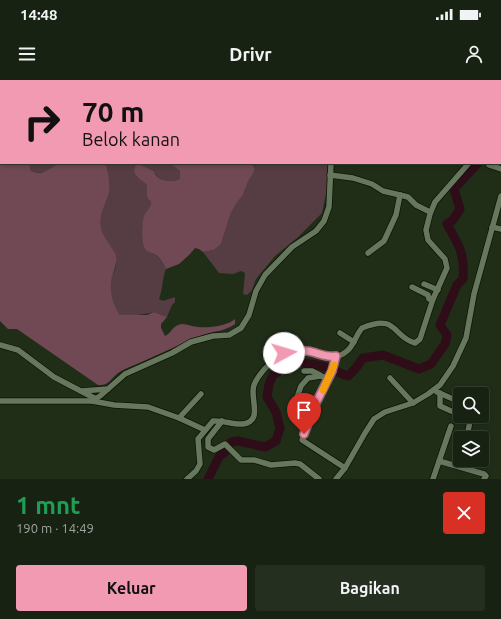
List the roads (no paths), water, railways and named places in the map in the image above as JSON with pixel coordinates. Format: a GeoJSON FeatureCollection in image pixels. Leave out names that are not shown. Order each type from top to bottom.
{"type":"FeatureCollection","features":[{"type":"Feature","properties":{"kind":"street"},"geometry":{"type":"LineString","coordinates":[[94,400],[125,374],[172,353],[191,342],[213,336],[229,335],[241,328],[248,315],[256,291],[265,275],[292,247],[316,231],[324,221],[329,207],[331,164]]}},
{"type":"Feature","properties":{"kind":"street"},"geometry":{"type":"LineString","coordinates":[[201,428],[213,421],[243,424],[252,419],[255,412],[252,393],[254,384],[273,361],[284,353],[301,350],[323,356],[336,356],[348,351],[351,340],[362,328],[385,323],[392,326],[410,342],[415,343],[422,335],[431,299],[436,288],[445,275],[447,266],[442,255],[428,240],[426,230],[428,211],[468,164]]}},
{"type":"Feature","properties":{"kind":"street"},"geometry":{"type":"LineString","coordinates":[[489,165],[501,169]]}},
{"type":"Feature","properties":{"kind":"street"},"geometry":{"type":"LineString","coordinates":[[330,175],[353,178],[372,184],[383,191],[408,197],[416,205],[428,211]]}},
{"type":"Feature","properties":{"kind":"street"},"geometry":{"type":"LineString","coordinates":[[368,253],[384,241],[396,215],[400,196]]}},
{"type":"Feature","properties":{"kind":"street"},"geometry":{"type":"LineString","coordinates":[[336,479],[345,468],[374,419],[385,412],[413,403],[434,390],[448,374],[466,338],[474,294],[492,227],[498,212],[501,196]]}},
{"type":"Feature","properties":{"kind":"street"},"geometry":{"type":"LineString","coordinates":[[492,227],[501,229]]}},
{"type":"Feature","properties":{"kind":"street"},"geometry":{"type":"LineString","coordinates":[[424,284],[436,288]]}},
{"type":"Feature","properties":{"kind":"street"},"geometry":{"type":"LineString","coordinates":[[412,287],[428,295],[431,299]]}},
{"type":"Feature","properties":{"kind":"street"},"geometry":{"type":"LineString","coordinates":[[340,333],[351,340]]}},
{"type":"Feature","properties":{"kind":"street"},"geometry":{"type":"LineString","coordinates":[[0,345],[18,350],[54,377],[94,400]]}},
{"type":"Feature","properties":{"kind":"street"},"geometry":{"type":"LineString","coordinates":[[336,356],[333,369],[315,405],[302,441],[345,468]]}},
{"type":"Feature","properties":{"kind":"street"},"geometry":{"type":"LineString","coordinates":[[304,371],[312,371],[320,376],[328,378]]}},
{"type":"Feature","properties":{"kind":"street"},"geometry":{"type":"LineString","coordinates":[[292,409],[303,383],[308,378],[320,376]]}},
{"type":"Feature","properties":{"kind":"street"},"geometry":{"type":"LineString","coordinates":[[390,378],[413,403]]}},
{"type":"Feature","properties":{"kind":"street"},"geometry":{"type":"LineString","coordinates":[[80,391],[108,389]]}},
{"type":"Feature","properties":{"kind":"street"},"geometry":{"type":"LineString","coordinates":[[434,390],[453,399]]}},
{"type":"Feature","properties":{"kind":"street"},"geometry":{"type":"LineString","coordinates":[[179,418],[201,394]]}},
{"type":"Feature","properties":{"kind":"street"},"geometry":{"type":"LineString","coordinates":[[440,394],[440,406],[453,412]]}},
{"type":"Feature","properties":{"kind":"street"},"geometry":{"type":"LineString","coordinates":[[0,401],[94,400],[114,405],[142,406],[179,418],[201,428]]}},
{"type":"Feature","properties":{"kind":"street"},"geometry":{"type":"LineString","coordinates":[[222,421],[208,439],[208,447],[214,450],[226,444],[241,460],[254,460],[271,464],[300,464],[320,479]]}},
{"type":"Feature","properties":{"kind":"street"},"geometry":{"type":"LineString","coordinates":[[433,479],[451,426]]}},
{"type":"Feature","properties":{"kind":"street"},"geometry":{"type":"LineString","coordinates":[[187,479],[196,471],[200,464],[198,442],[201,428]]}},
{"type":"Feature","properties":{"kind":"street"},"geometry":{"type":"LineString","coordinates":[[439,461],[484,474],[486,476],[484,479]]}},
{"type":"Feature","properties":{"kind":"waterway"},"geometry":{"type":"LineString","coordinates":[[208,479],[219,457],[227,450],[231,442],[238,441],[265,447],[276,441],[280,428],[276,412],[267,397],[269,384],[273,375],[295,361],[322,366],[348,376],[363,358],[383,355],[419,369],[431,364],[445,344],[447,335],[440,325],[457,285],[463,279],[462,256],[455,238],[447,224],[453,220],[460,209],[454,189],[477,164]]}}]}
